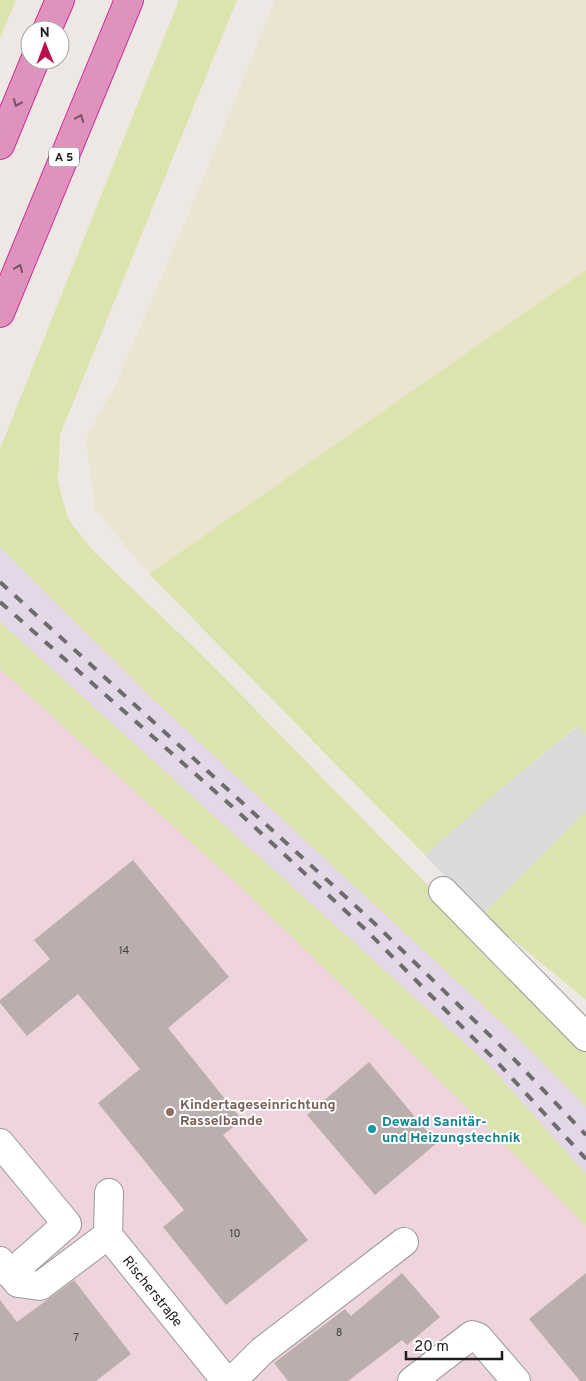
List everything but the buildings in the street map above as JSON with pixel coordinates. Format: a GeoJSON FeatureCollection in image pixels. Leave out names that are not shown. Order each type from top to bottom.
{"type":"FeatureCollection","features":[{"type":"Feature","properties":{"kind":"highway"},"geometry":{"type":"LineString","coordinates":[[51,20],[60,0]]}},
{"type":"Feature","properties":{"kind":"highway","name":"A 5"},"geometry":{"type":"LineString","coordinates":[[0,313],[128,0]]}},
{"type":"Feature","properties":{"kind":"highway"},"geometry":{"type":"LineString","coordinates":[[0,146],[31,70]]}},
{"type":"Feature","properties":{"kind":"street"},"geometry":{"type":"LineString","coordinates":[[443,891],[586,1037]]}},
{"type":"Feature","properties":{"kind":"street"},"geometry":{"type":"LineString","coordinates":[[0,1143],[67,1224],[5,1268],[18,1283],[40,1286],[108,1235],[109,1193]]}},
{"type":"Feature","properties":{"kind":"street","name":"Rischerstraße"},"geometry":{"type":"LineString","coordinates":[[108,1235],[226,1381]]}},
{"type":"Feature","properties":{"kind":"street"},"geometry":{"type":"LineString","coordinates":[[232,1381],[262,1351],[404,1242]]}},
{"type":"Feature","properties":{"kind":"street"},"geometry":{"type":"LineString","coordinates":[[412,1381],[472,1335],[478,1337],[516,1381]]}},
{"type":"Feature","properties":{"kind":"shaded area"},"geometry":{"type":"Polygon","coordinates":[[[275,0],[586,0],[586,270],[149,574],[95,509],[86,439],[117,382],[209,165],[275,0]]]}},
{"type":"Feature","properties":{"kind":"shaded area"},"geometry":{"type":"Polygon","coordinates":[[[0,547],[153,699],[518,1038],[586,1107],[586,1174],[489,1065],[0,622],[0,547]]]}},
{"type":"Feature","properties":{"kind":"shaded area"},"geometry":{"type":"Polygon","coordinates":[[[0,669],[245,891],[586,1226],[586,1381],[0,1381],[0,669]]]}},
{"type":"Feature","properties":{"kind":"shaded area"},"geometry":{"type":"Polygon","coordinates":[[[578,726],[586,736],[586,811],[482,914],[425,855],[502,788],[578,726]]]}},
{"type":"Feature","properties":{"kind":"green space"},"geometry":{"type":"Polygon","coordinates":[[[0,0],[16,0],[0,38],[0,0]]]}},
{"type":"Feature","properties":{"kind":"green space"},"geometry":{"type":"Polygon","coordinates":[[[179,0],[237,0],[60,435],[58,482],[68,519],[94,552],[203,656],[445,903],[586,1051],[586,1107],[518,1038],[153,699],[0,547],[0,449],[179,0]]]}},
{"type":"Feature","properties":{"kind":"green space"},"geometry":{"type":"Polygon","coordinates":[[[586,270],[586,736],[577,726],[425,855],[149,574],[586,270]]]}},
{"type":"Feature","properties":{"kind":"green space"},"geometry":{"type":"Polygon","coordinates":[[[0,622],[489,1065],[586,1174],[586,1226],[245,891],[0,669],[0,622]]]}},
{"type":"Feature","properties":{"kind":"green space"},"geometry":{"type":"Polygon","coordinates":[[[586,811],[586,1000],[482,914],[586,811]]]}},
{"type":"Feature","properties":{"kind":"railway"},"geometry":{"type":"LineString","coordinates":[[0,582],[372,921],[510,1055],[586,1135]]}},
{"type":"Feature","properties":{"kind":"railway"},"geometry":{"type":"LineString","coordinates":[[0,602],[235,809],[365,929],[499,1064],[586,1159]]}},
{"type":"Feature","properties":{"kind":"place","name":"Kindertageseinrichtung Rasselbande"},"geometry":{"type":"Point","coordinates":[170,1112]}},
{"type":"Feature","properties":{"kind":"place","name":"Dewald Sanitär- und Heizungstechnik"},"geometry":{"type":"Point","coordinates":[372,1129]}}]}
